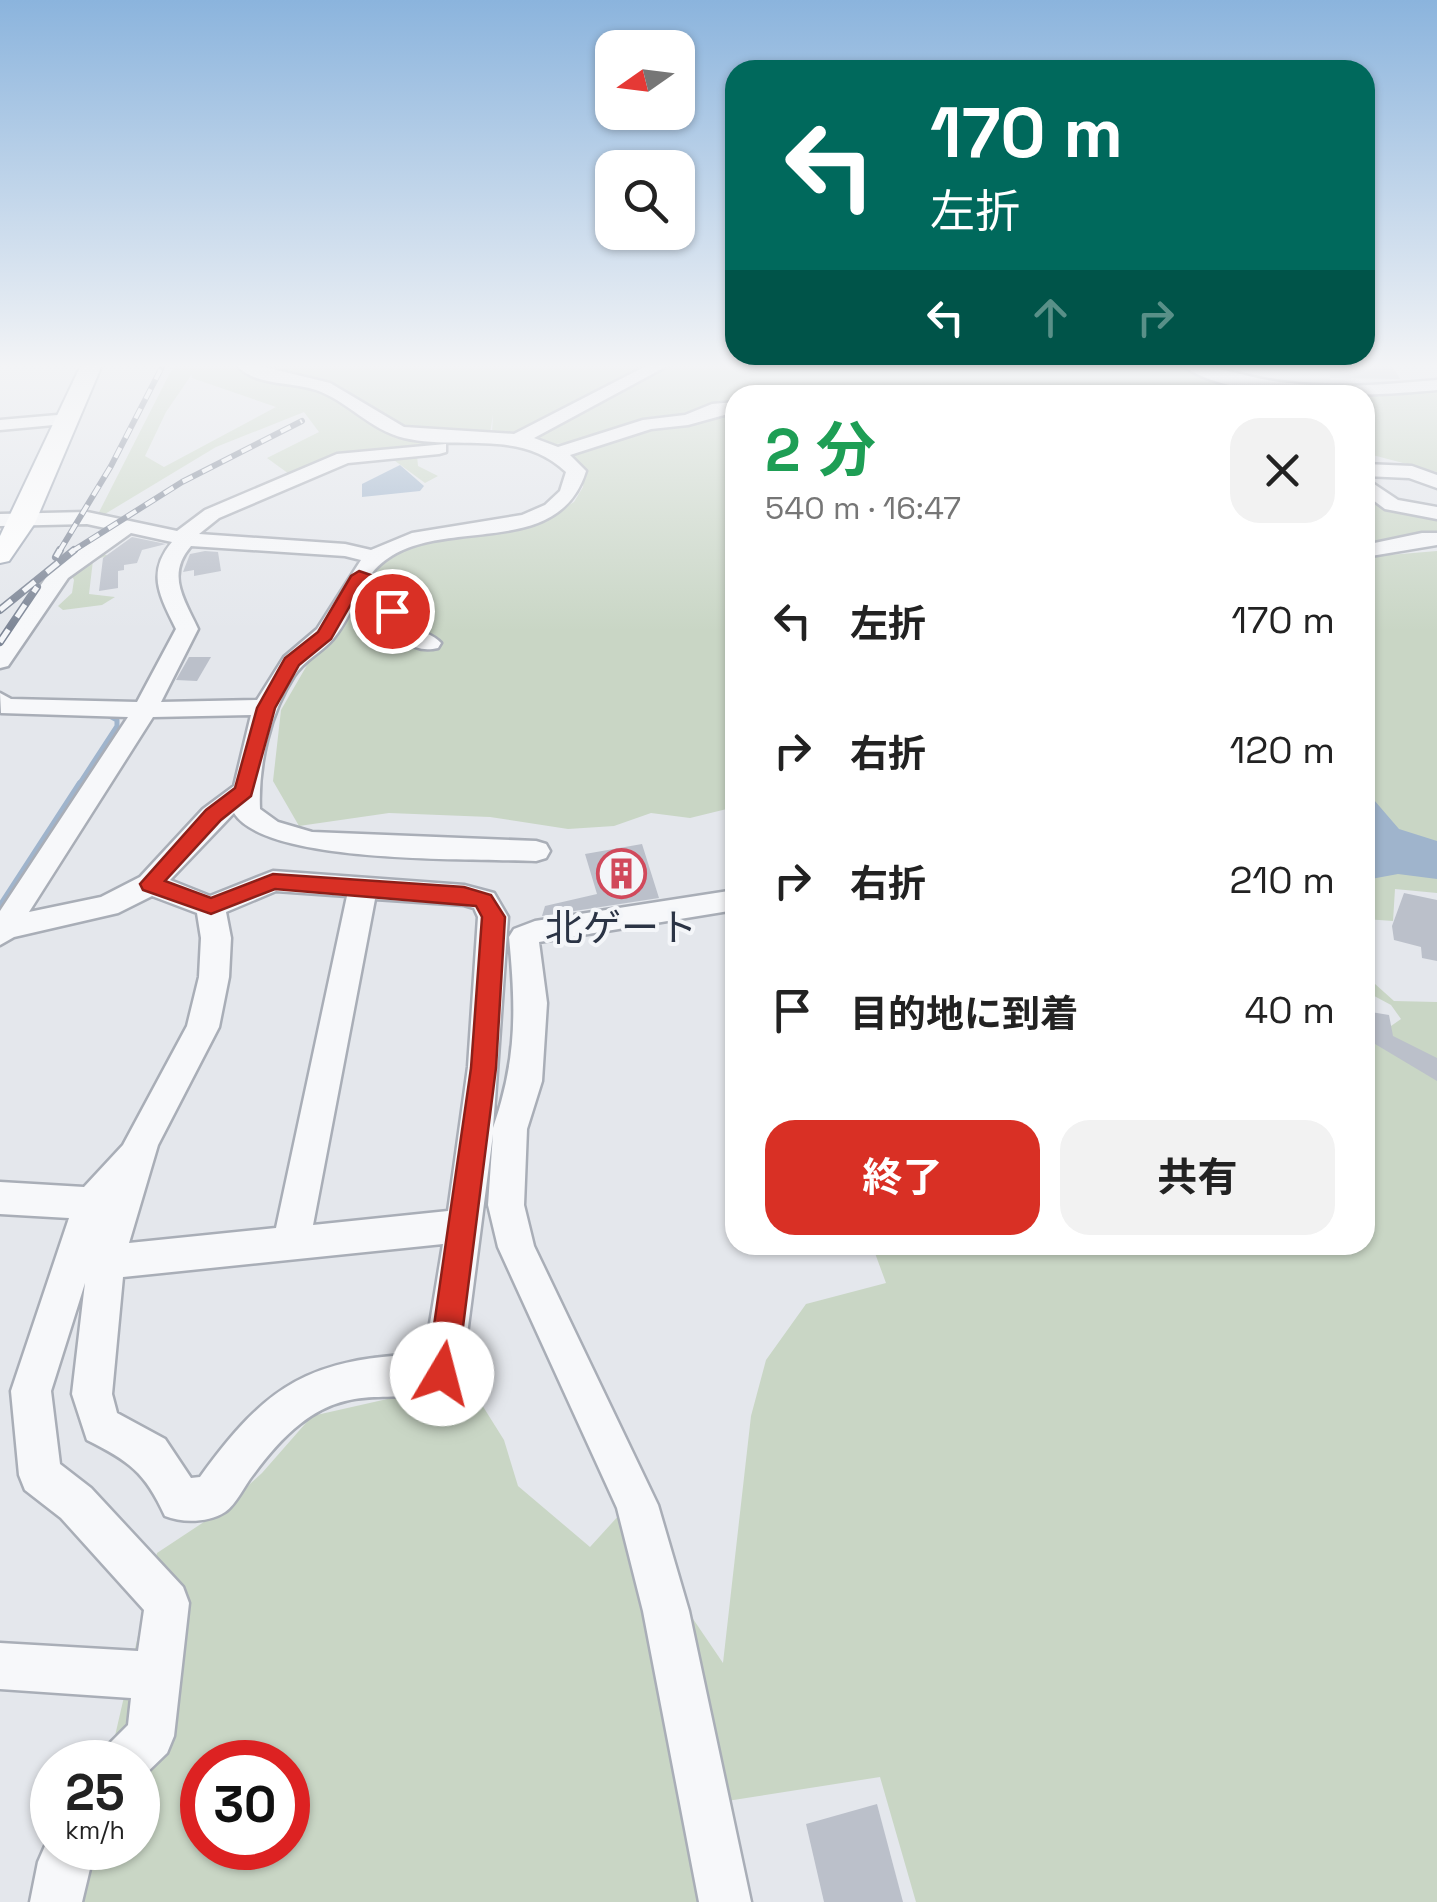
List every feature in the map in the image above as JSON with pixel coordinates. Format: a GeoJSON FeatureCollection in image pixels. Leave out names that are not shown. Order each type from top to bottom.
{"type":"FeatureCollection","features":[{"type":"Feature","properties":{"kind":"main road"},"geometry":{"type":"LineString","coordinates":[[0,556],[12,520],[49,454]]}},
{"type":"Feature","properties":{"kind":"street"},"geometry":{"type":"LineString","coordinates":[[1,931],[145,710],[187,630],[165,580],[168,557],[212,514],[344,458],[396,454]]}},
{"type":"Feature","properties":{"kind":"street"},"geometry":{"type":"LineString","coordinates":[[536,851],[312,841],[268,828],[247,813],[244,792],[266,708],[292,662],[325,636],[359,576],[376,557],[418,537],[517,523],[551,510],[568,499],[575,485],[576,471],[559,454]]}},
{"type":"Feature","properties":{"kind":"street"},"geometry":{"type":"LineString","coordinates":[[1375,470],[1412,472],[1437,482]]}},
{"type":"Feature","properties":{"kind":"street"},"geometry":{"type":"LineString","coordinates":[[1375,492],[1392,505],[1437,513]]}},
{"type":"Feature","properties":{"kind":"street"},"geometry":{"type":"LineString","coordinates":[[12,520],[87,518],[184,538],[344,550],[376,557]]}},
{"type":"Feature","properties":{"kind":"street"},"geometry":{"type":"LineString","coordinates":[[0,660],[60,574],[124,528]]}},
{"type":"Feature","properties":{"kind":"street"},"geometry":{"type":"LineString","coordinates":[[1375,549],[1422,538],[1437,539]]}},
{"type":"Feature","properties":{"kind":"street"},"geometry":{"type":"LineString","coordinates":[[359,576],[374,582],[402,629],[430,643]]}},
{"type":"Feature","properties":{"kind":"street"},"geometry":{"type":"LineString","coordinates":[[0,705],[145,710],[266,708]]}},
{"type":"Feature","properties":{"kind":"street"},"geometry":{"type":"LineString","coordinates":[[1,931],[108,906],[150,884],[214,815],[244,792]]}},
{"type":"Feature","properties":{"kind":"street"},"geometry":{"type":"LineString","coordinates":[[150,884],[211,906],[273,882],[464,895],[484,900],[494,917],[484,1068],[442,1374],[350,1379],[298,1398],[242,1453],[212,1496],[180,1501],[163,1462],[134,1441],[101,1426],[92,1394],[112,1235],[141,1144],[203,1028],[214,977],[216,938],[211,906]]}},
{"type":"Feature","properties":{"kind":"street"},"geometry":{"type":"LineString","coordinates":[[290,1244],[363,888]]}},
{"type":"Feature","properties":{"kind":"street"},"geometry":{"type":"LineString","coordinates":[[725,901],[535,932],[524,937],[531,1003],[526,1081],[510,1130],[506,1205],[516,1247],[637,1505],[666,1611],[725,1902]]}},
{"type":"Feature","properties":{"kind":"street"},"geometry":{"type":"LineString","coordinates":[[141,1144],[92,1203],[31,1391],[40,1475],[76,1504],[167,1604],[150,1736],[146,1740]]}},
{"type":"Feature","properties":{"kind":"street"},"geometry":{"type":"LineString","coordinates":[[0,1198],[92,1203]]}},
{"type":"Feature","properties":{"kind":"street"},"geometry":{"type":"LineString","coordinates":[[108,1262],[464,1226]]}},
{"type":"Feature","properties":{"kind":"street"},"geometry":{"type":"LineString","coordinates":[[0,1666],[158,1676]]}},
{"type":"Feature","properties":{"kind":"street"},"geometry":{"type":"LineString","coordinates":[[56,1902],[62,1870]]}},
{"type":"Feature","properties":{"kind":"green space"},"geometry":{"type":"Polygon","coordinates":[[[129,454],[146,454],[164,467],[189,454],[205,454],[95,520],[129,454]]]}},
{"type":"Feature","properties":{"kind":"green space"},"geometry":{"type":"Polygon","coordinates":[[[275,454],[418,454],[418,466],[438,476],[425,483],[387,455],[345,458],[296,479],[267,458],[275,454]]]}},
{"type":"Feature","properties":{"kind":"green space"},"geometry":{"type":"Polygon","coordinates":[[[569,454],[725,454],[725,809],[690,818],[651,813],[614,826],[568,829],[490,817],[389,813],[299,826],[273,781],[281,710],[310,660],[334,640],[382,558],[421,539],[539,523],[574,502],[583,487],[584,474],[569,454]]]}},
{"type":"Feature","properties":{"kind":"green space"},"geometry":{"type":"Polygon","coordinates":[[[1375,454],[1437,454],[1437,472],[1375,456],[1375,454]]]}},
{"type":"Feature","properties":{"kind":"green space"},"geometry":{"type":"Polygon","coordinates":[[[1375,504],[1387,510],[1437,516],[1437,539],[1375,549],[1375,504]]]}},
{"type":"Feature","properties":{"kind":"green space"},"geometry":{"type":"Polygon","coordinates":[[[1437,551],[1437,893],[1395,889],[1393,921],[1375,920],[1375,556],[1437,551]]]}},
{"type":"Feature","properties":{"kind":"green space"},"geometry":{"type":"Polygon","coordinates":[[[100,552],[108,556],[93,560],[89,594],[115,597],[102,605],[63,610],[58,606],[72,593],[71,574],[100,552]]]}},
{"type":"Feature","properties":{"kind":"green space"},"geometry":{"type":"Polygon","coordinates":[[[1375,984],[1394,1001],[1437,1002],[1437,1902],[916,1902],[880,1777],[727,1801],[744,1902],[77,1902],[85,1870],[160,1870],[160,1740],[114,1740],[157,1553],[219,1512],[262,1473],[312,1416],[467,1381],[504,1440],[518,1486],[590,1547],[621,1513],[723,1663],[751,1416],[766,1360],[806,1304],[886,1283],[876,1255],[1375,1255],[1375,1041],[1401,1019],[1391,1005],[1375,996],[1375,984]]]}},
{"type":"Feature","properties":{"kind":"water"},"geometry":{"type":"Polygon","coordinates":[[[400,465],[424,486],[420,491],[362,497],[362,484],[400,465]]]}},
{"type":"Feature","properties":{"kind":"water"},"geometry":{"type":"Polygon","coordinates":[[[1375,801],[1399,829],[1437,841],[1437,879],[1398,874],[1375,878],[1375,801]]]}},
{"type":"Feature","properties":{"kind":"building"},"geometry":{"type":"Polygon","coordinates":[[[132,537],[166,544],[142,550],[137,563],[124,565],[124,570],[118,571],[118,588],[99,591],[103,558],[132,537]]]}},
{"type":"Feature","properties":{"kind":"building"},"geometry":{"type":"Polygon","coordinates":[[[218,552],[221,571],[194,576],[194,570],[183,572],[190,554],[218,552]]]}},
{"type":"Feature","properties":{"kind":"building"},"geometry":{"type":"Polygon","coordinates":[[[189,657],[211,657],[197,681],[176,680],[189,657]]]}},
{"type":"Feature","properties":{"kind":"building","name":"北ゲート"},"geometry":{"type":"Polygon","coordinates":[[[642,844],[659,898],[542,916],[545,906],[597,894],[585,854],[642,844]]]}},
{"type":"Feature","properties":{"kind":"building"},"geometry":{"type":"Polygon","coordinates":[[[1404,893],[1437,900],[1437,961],[1422,958],[1421,947],[1394,940],[1392,926],[1404,893]]]}},
{"type":"Feature","properties":{"kind":"building"},"geometry":{"type":"Polygon","coordinates":[[[1375,1013],[1389,1015],[1393,1036],[1437,1058],[1437,1081],[1375,1044],[1375,1013]]]}},
{"type":"Feature","properties":{"kind":"building"},"geometry":{"type":"Polygon","coordinates":[[[877,1804],[903,1902],[824,1902],[806,1824],[877,1804]]]}},
{"type":"Feature","properties":{"kind":"waterway"},"geometry":{"type":"LineString","coordinates":[[78,786],[117,726],[117,720],[106,714]]}},
{"type":"Feature","properties":{"kind":"waterway"},"geometry":{"type":"LineString","coordinates":[[0,906],[80,783]]}},
{"type":"Feature","properties":{"kind":"railway"},"geometry":{"type":"LineString","coordinates":[[59,552],[117,454]]}},
{"type":"Feature","properties":{"kind":"railway"},"geometry":{"type":"LineString","coordinates":[[73,550],[182,482],[238,454]]}},
{"type":"Feature","properties":{"kind":"railway"},"geometry":{"type":"LineString","coordinates":[[56,557],[60,550]]}},
{"type":"Feature","properties":{"kind":"railway"},"geometry":{"type":"LineString","coordinates":[[0,610],[73,550]]}},
{"type":"Feature","properties":{"kind":"railway"},"geometry":{"type":"LineString","coordinates":[[0,642],[37,587]]}},
{"type":"Feature","properties":{"kind":"place","name":"北ゲート"},"geometry":{"type":"Point","coordinates":[621,874]}},
{"type":"Feature","properties":{"kind":"route"},"geometry":{"type":"LineString","coordinates":[[392,611],[374,582],[359,576],[325,636],[292,662],[266,708],[244,792],[214,815],[150,884],[211,906],[273,882],[464,895],[484,900],[494,917],[484,1068],[442,1374]]}}]}
